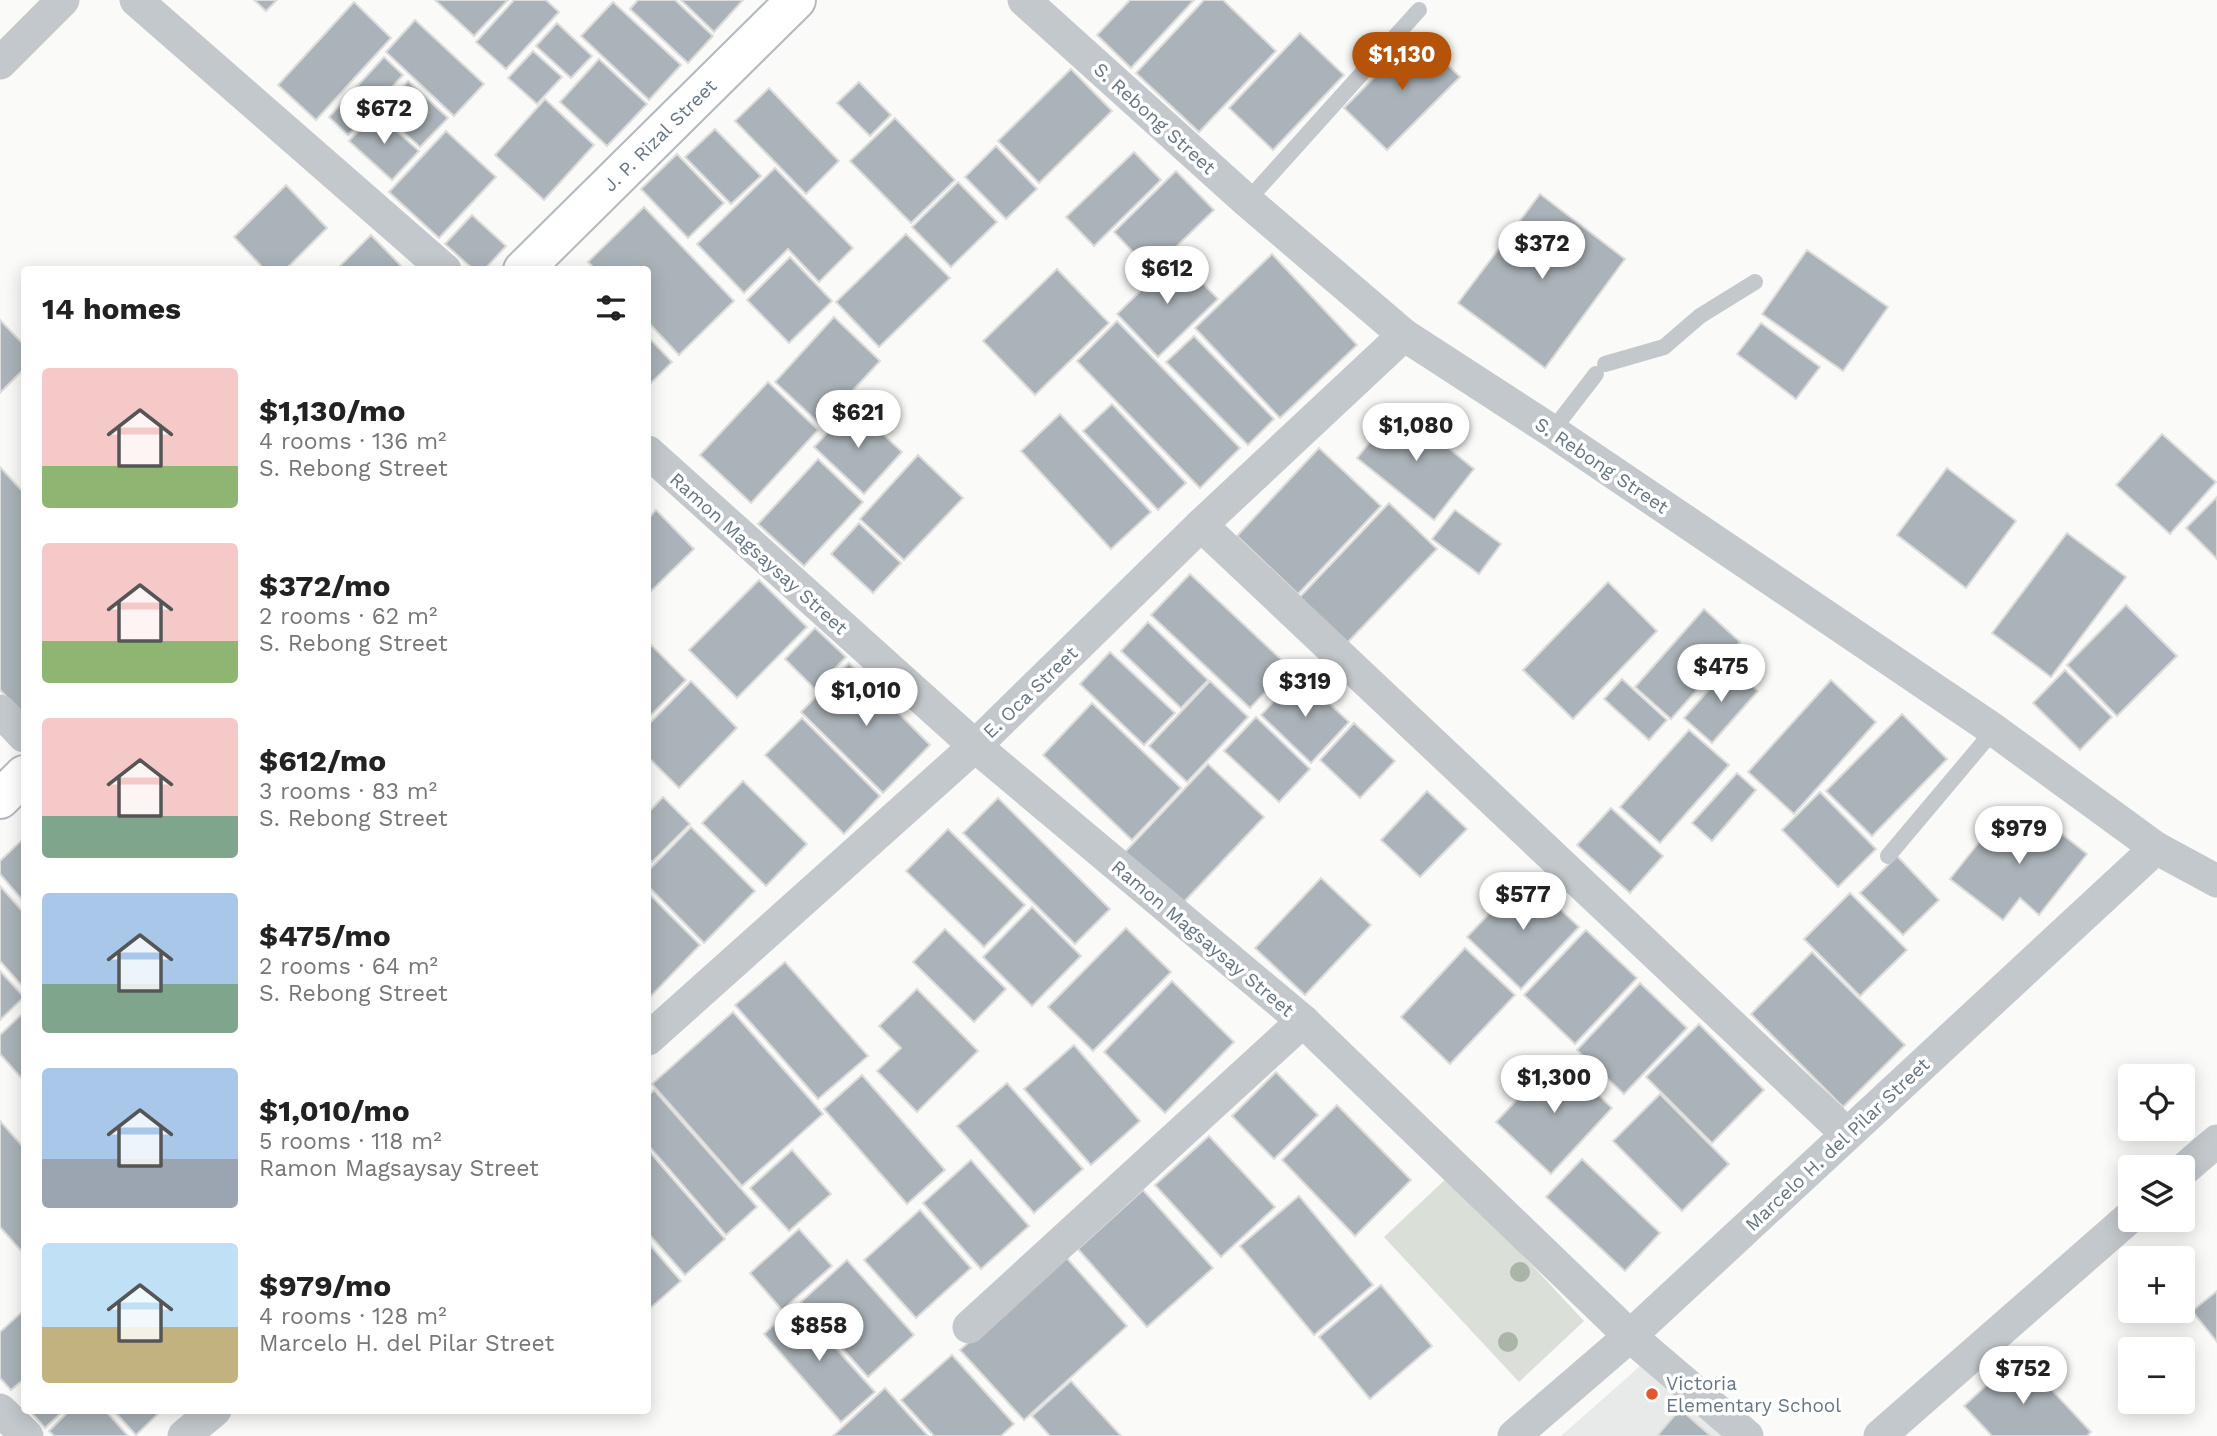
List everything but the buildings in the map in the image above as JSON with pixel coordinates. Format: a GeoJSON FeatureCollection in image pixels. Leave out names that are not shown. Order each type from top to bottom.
{"type":"FeatureCollection","features":[{"type":"Feature","properties":{"kind":"street"},"geometry":{"type":"LineString","coordinates":[[0,64],[63,0]]}},
{"type":"Feature","properties":{"kind":"street"},"geometry":{"type":"LineString","coordinates":[[136,0],[440,266]]}},
{"type":"Feature","properties":{"kind":"street","name":"J. P. Rizal Street"},"geometry":{"type":"LineString","coordinates":[[527,266],[796,0]]}},
{"type":"Feature","properties":{"kind":"street","name":"S. Rebong Street"},"geometry":{"type":"LineString","coordinates":[[1024,0],[1247,201],[1404,335],[1552,430],[1994,730],[2156,848],[2217,881]]}},
{"type":"Feature","properties":{"kind":"street","name":"E. Oca Street"},"geometry":{"type":"LineString","coordinates":[[651,1036],[975,746],[1201,526],[1404,335]]}},
{"type":"Feature","properties":{"kind":"street","name":"Ramon Magsaysay Street"},"geometry":{"type":"LineString","coordinates":[[651,455],[975,746],[1303,1021],[1630,1336],[1747,1436]]}},
{"type":"Feature","properties":{"kind":"street"},"geometry":{"type":"LineString","coordinates":[[1201,526],[1847,1134]]}},
{"type":"Feature","properties":{"kind":"street"},"geometry":{"type":"LineString","coordinates":[[0,711],[21,733]]}},
{"type":"Feature","properties":{"kind":"street"},"geometry":{"type":"LineString","coordinates":[[0,799],[21,778]]}},
{"type":"Feature","properties":{"kind":"street","name":"Marcelo H. del Pilar Street"},"geometry":{"type":"LineString","coordinates":[[1514,1436],[1630,1336],[2156,848]]}},
{"type":"Feature","properties":{"kind":"street"},"geometry":{"type":"LineString","coordinates":[[969,1327],[1303,1021]]}},
{"type":"Feature","properties":{"kind":"street"},"geometry":{"type":"LineString","coordinates":[[2195,1160],[2217,1141]]}},
{"type":"Feature","properties":{"kind":"street"},"geometry":{"type":"LineString","coordinates":[[1880,1436],[2118,1228]]}},
{"type":"Feature","properties":{"kind":"street"},"geometry":{"type":"LineString","coordinates":[[0,1410],[27,1436]]}},
{"type":"Feature","properties":{"kind":"street"},"geometry":{"type":"LineString","coordinates":[[184,1436],[210,1414]]}},
{"type":"Feature","properties":{"kind":"lane"},"geometry":{"type":"LineString","coordinates":[[1247,201],[1419,10]]}},
{"type":"Feature","properties":{"kind":"lane"},"geometry":{"type":"LineString","coordinates":[[1552,430],[1601,369],[1664,347],[1700,316],[1755,282]]}},
{"type":"Feature","properties":{"kind":"lane"},"geometry":{"type":"LineString","coordinates":[[1888,856],[1994,730]]}},
{"type":"Feature","properties":{"kind":"shaded area"},"geometry":{"type":"Polygon","coordinates":[[[1449,1176],[1584,1321],[1519,1382],[1384,1237],[1449,1176]]]}},
{"type":"Feature","properties":{"kind":"shaded area","name":"Victoria Elementary School"},"geometry":{"type":"Polygon","coordinates":[[[1656,1352],[1738,1436],[1561,1436],[1656,1352]]]}},
{"type":"Feature","properties":{"kind":"place","name":"Victoria Elementary School"},"geometry":{"type":"Point","coordinates":[1652,1394]}}]}
